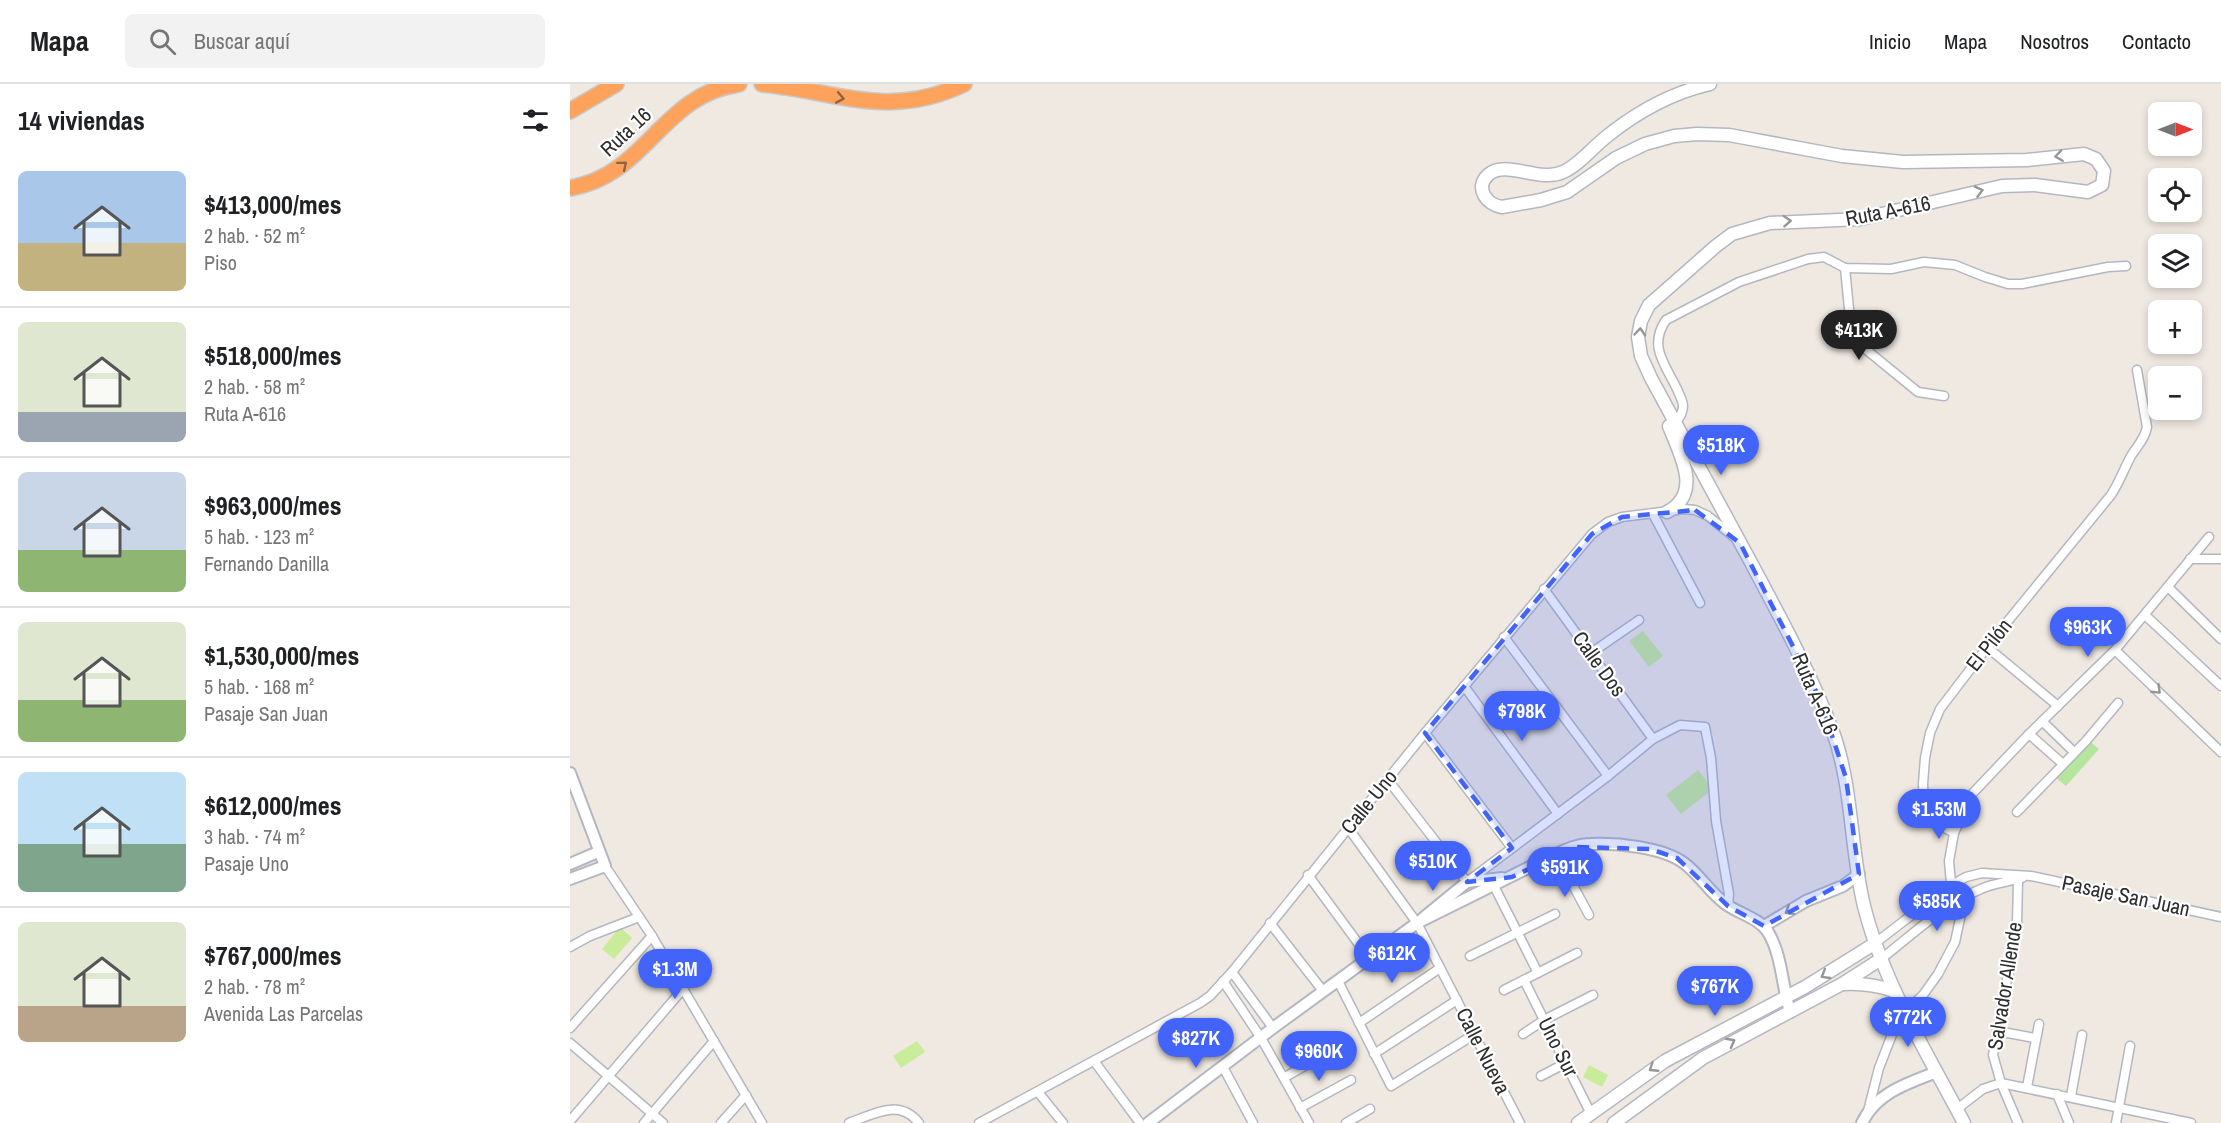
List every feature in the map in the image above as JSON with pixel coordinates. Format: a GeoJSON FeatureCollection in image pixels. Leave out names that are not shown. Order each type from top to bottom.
{"type":"FeatureCollection","features":[{"type":"Feature","properties":{"kind":"highway","name":"Ruta 16"},"geometry":{"type":"LineString","coordinates":[[570,111],[616,84]]}},
{"type":"Feature","properties":{"kind":"highway","name":"Ruta 16"},"geometry":{"type":"LineString","coordinates":[[570,188],[599,181],[614,172],[672,117],[700,96],[716,89],[739,84]]}},
{"type":"Feature","properties":{"kind":"highway"},"geometry":{"type":"LineString","coordinates":[[762,84],[849,100],[879,102],[927,97],[964,84]]}},
{"type":"Feature","properties":{"kind":"main road","name":"Ruta A-616"},"geometry":{"type":"LineString","coordinates":[[1710,84],[1678,94],[1642,111],[1617,128],[1574,165],[1560,173],[1545,176],[1504,169],[1492,172],[1483,182],[1482,190],[1485,198],[1494,206],[1502,207],[1552,197],[1574,188],[1616,158],[1645,144],[1674,136],[1708,134],[1749,138],[1842,156],[1903,162],[2027,159],[2084,154],[2093,156],[2099,161],[2104,171],[2105,179],[2099,188],[2088,192],[2035,185],[2002,186],[1860,219],[1770,223],[1732,234],[1649,305],[1641,321],[1638,337],[1641,356],[1673,427],[1794,642],[1820,699],[1846,778],[1863,903],[1874,944],[1894,991],[1964,1123]]}},
{"type":"Feature","properties":{"kind":"main road"},"geometry":{"type":"LineString","coordinates":[[1667,512],[1681,502],[1687,488],[1673,427]]}},
{"type":"Feature","properties":{"kind":"main road"},"geometry":{"type":"LineString","coordinates":[[1578,1123],[1665,1061],[1786,997],[1874,944]]}},
{"type":"Feature","properties":{"kind":"main road"},"geometry":{"type":"LineString","coordinates":[[1614,1123],[1703,1058],[1842,984],[1881,960]]}},
{"type":"Feature","properties":{"kind":"main road"},"geometry":{"type":"LineString","coordinates":[[1842,984],[1860,983],[1894,991]]}},
{"type":"Feature","properties":{"kind":"street"},"geometry":{"type":"LineString","coordinates":[[1673,427],[1681,417],[1683,404],[1657,347],[1657,336],[1666,320],[1739,282],[1808,259],[1824,257],[1845,268],[1891,269],[1934,262],[1955,265],[2008,284],[2022,284],[2108,267],[2126,266]]}},
{"type":"Feature","properties":{"kind":"street"},"geometry":{"type":"LineString","coordinates":[[1845,268],[1850,318],[1858,343],[1918,392],[1944,396]]}},
{"type":"Feature","properties":{"kind":"street","name":"El Pilón"},"geometry":{"type":"LineString","coordinates":[[1954,833],[1943,827],[1924,807],[1925,758],[1930,733],[1940,709],[1987,646],[2111,495],[2131,457],[2146,435],[2147,427],[2138,370]]}},
{"type":"Feature","properties":{"kind":"street","name":"Calle Uno"},"geometry":{"type":"LineString","coordinates":[[979,1123],[990,1121],[1200,1003],[1223,981],[1425,733],[1592,534],[1608,522],[1622,517],[1695,510],[1708,516],[1740,543]]}},
{"type":"Feature","properties":{"kind":"street"},"geometry":{"type":"LineString","coordinates":[[1653,514],[1700,603]]}},
{"type":"Feature","properties":{"kind":"street"},"geometry":{"type":"LineString","coordinates":[[1862,1123],[1868,1111],[1879,1068],[1893,1032],[1906,1011],[1928,988],[1955,942],[1960,914],[1952,885],[1949,861],[1954,833],[1963,810],[1976,788],[2115,650],[2209,537]]}},
{"type":"Feature","properties":{"kind":"street"},"geometry":{"type":"LineString","coordinates":[[2190,560],[2221,560]]}},
{"type":"Feature","properties":{"kind":"street"},"geometry":{"type":"LineString","coordinates":[[2168,587],[2221,639]]}},
{"type":"Feature","properties":{"kind":"street","name":"Calle Dos"},"geometry":{"type":"LineString","coordinates":[[1544,589],[1653,739]]}},
{"type":"Feature","properties":{"kind":"street"},"geometry":{"type":"LineString","coordinates":[[2145,615],[2221,686]]}},
{"type":"Feature","properties":{"kind":"street"},"geometry":{"type":"LineString","coordinates":[[1591,653],[1639,620]]}},
{"type":"Feature","properties":{"kind":"street"},"geometry":{"type":"LineString","coordinates":[[1504,638],[1608,776]]}},
{"type":"Feature","properties":{"kind":"street"},"geometry":{"type":"LineString","coordinates":[[1987,646],[2058,706]]}},
{"type":"Feature","properties":{"kind":"street"},"geometry":{"type":"LineString","coordinates":[[2115,650],[2221,752]]}},
{"type":"Feature","properties":{"kind":"street"},"geometry":{"type":"LineString","coordinates":[[1464,686],[1558,814]]}},
{"type":"Feature","properties":{"kind":"street"},"geometry":{"type":"LineString","coordinates":[[2017,812],[2118,703]]}},
{"type":"Feature","properties":{"kind":"street"},"geometry":{"type":"LineString","coordinates":[[2042,721],[2074,752]]}},
{"type":"Feature","properties":{"kind":"street"},"geometry":{"type":"LineString","coordinates":[[1148,1123],[1417,923],[1653,739],[1680,725],[1705,727],[1711,758],[1716,821],[1729,894],[1728,906]]}},
{"type":"Feature","properties":{"kind":"street"},"geometry":{"type":"LineString","coordinates":[[1425,733],[1512,848]]}},
{"type":"Feature","properties":{"kind":"street"},"geometry":{"type":"LineString","coordinates":[[2029,734],[2063,764]]}},
{"type":"Feature","properties":{"kind":"street"},"geometry":{"type":"LineString","coordinates":[[570,773],[573,796],[605,866],[652,936],[762,1123]]}},
{"type":"Feature","properties":{"kind":"street"},"geometry":{"type":"LineString","coordinates":[[1388,780],[1467,882]]}},
{"type":"Feature","properties":{"kind":"street","name":"Calle Nueva"},"geometry":{"type":"LineString","coordinates":[[1349,829],[1417,923],[1520,1123]]}},
{"type":"Feature","properties":{"kind":"street"},"geometry":{"type":"LineString","coordinates":[[1467,882],[1492,882],[1512,877],[1575,846],[1590,844],[1650,849],[1666,853],[1687,865],[1710,891],[1728,906],[1764,926],[1775,947],[1790,1012]]}},
{"type":"Feature","properties":{"kind":"street"},"geometry":{"type":"LineString","coordinates":[[570,864],[598,852]]}},
{"type":"Feature","properties":{"kind":"street"},"geometry":{"type":"LineString","coordinates":[[1556,854],[1589,915]]}},
{"type":"Feature","properties":{"kind":"street"},"geometry":{"type":"LineString","coordinates":[[570,879],[605,866]]}},
{"type":"Feature","properties":{"kind":"street","name":"Pasaje San Juan"},"geometry":{"type":"LineString","coordinates":[[1952,885],[1966,877],[1982,873],[2031,876],[2221,917]]}},
{"type":"Feature","properties":{"kind":"street"},"geometry":{"type":"LineString","coordinates":[[1764,926],[1806,900],[1843,886],[1859,874]]}},
{"type":"Feature","properties":{"kind":"street"},"geometry":{"type":"LineString","coordinates":[[1308,875],[1370,958]]}},
{"type":"Feature","properties":{"kind":"street","name":"Pasaje San Juan"},"geometry":{"type":"LineString","coordinates":[[1881,960],[1958,901],[1984,887],[2031,876]]}},
{"type":"Feature","properties":{"kind":"street","name":"Salvador Allende"},"geometry":{"type":"LineString","coordinates":[[2018,879],[2016,925],[1993,1060],[2018,1123]]}},
{"type":"Feature","properties":{"kind":"street"},"geometry":{"type":"LineString","coordinates":[[1417,923],[1492,882]]}},
{"type":"Feature","properties":{"kind":"street"},"geometry":{"type":"LineString","coordinates":[[1492,882],[1538,974]]}},
{"type":"Feature","properties":{"kind":"street"},"geometry":{"type":"LineString","coordinates":[[1874,944],[1952,885]]}},
{"type":"Feature","properties":{"kind":"street"},"geometry":{"type":"LineString","coordinates":[[1470,956],[1555,914]]}},
{"type":"Feature","properties":{"kind":"street"},"geometry":{"type":"LineString","coordinates":[[570,947],[602,930],[639,917]]}},
{"type":"Feature","properties":{"kind":"street"},"geometry":{"type":"LineString","coordinates":[[1270,923],[1323,992]]}},
{"type":"Feature","properties":{"kind":"street"},"geometry":{"type":"LineString","coordinates":[[570,1028],[652,936]]}},
{"type":"Feature","properties":{"kind":"street"},"geometry":{"type":"LineString","coordinates":[[1504,990],[1577,953]]}},
{"type":"Feature","properties":{"kind":"street"},"geometry":{"type":"LineString","coordinates":[[1359,1023],[1440,968]]}},
{"type":"Feature","properties":{"kind":"street"},"geometry":{"type":"LineString","coordinates":[[1232,972],[1273,1028]]}},
{"type":"Feature","properties":{"kind":"street","name":"Uno Sur"},"geometry":{"type":"LineString","coordinates":[[1524,980],[1591,1114]]}},
{"type":"Feature","properties":{"kind":"street"},"geometry":{"type":"LineString","coordinates":[[1223,981],[1285,1077],[1309,1123]]}},
{"type":"Feature","properties":{"kind":"street"},"geometry":{"type":"LineString","coordinates":[[1338,981],[1390,1086],[1474,1034]]}},
{"type":"Feature","properties":{"kind":"street"},"geometry":{"type":"LineString","coordinates":[[570,1121],[683,989]]}},
{"type":"Feature","properties":{"kind":"street"},"geometry":{"type":"LineString","coordinates":[[1523,1034],[1544,1020],[1593,995]]}},
{"type":"Feature","properties":{"kind":"street"},"geometry":{"type":"LineString","coordinates":[[1374,1054],[1457,1000]]}},
{"type":"Feature","properties":{"kind":"street"},"geometry":{"type":"LineString","coordinates":[[2027,1087],[2039,1024]]}},
{"type":"Feature","properties":{"kind":"street"},"geometry":{"type":"LineString","coordinates":[[1997,1031],[2035,1038]]}},
{"type":"Feature","properties":{"kind":"street"},"geometry":{"type":"LineString","coordinates":[[2071,1096],[2082,1035]]}},
{"type":"Feature","properties":{"kind":"street"},"geometry":{"type":"LineString","coordinates":[[644,1123],[714,1041]]}},
{"type":"Feature","properties":{"kind":"street"},"geometry":{"type":"LineString","coordinates":[[570,1043],[663,1123]]}},
{"type":"Feature","properties":{"kind":"street"},"geometry":{"type":"LineString","coordinates":[[2116,1123],[2130,1046]]}},
{"type":"Feature","properties":{"kind":"street"},"geometry":{"type":"LineString","coordinates":[[1285,1077],[1335,1050]]}},
{"type":"Feature","properties":{"kind":"street"},"geometry":{"type":"LineString","coordinates":[[1094,1061],[1140,1123]]}},
{"type":"Feature","properties":{"kind":"street"},"geometry":{"type":"LineString","coordinates":[[1541,1076],[1566,1063]]}},
{"type":"Feature","properties":{"kind":"street"},"geometry":{"type":"LineString","coordinates":[[1223,1067],[1253,1123]]}},
{"type":"Feature","properties":{"kind":"street"},"geometry":{"type":"LineString","coordinates":[[1868,1111],[1882,1097],[1903,1085],[1937,1072]]}},
{"type":"Feature","properties":{"kind":"street"},"geometry":{"type":"LineString","coordinates":[[1300,1108],[1351,1080]]}},
{"type":"Feature","properties":{"kind":"street"},"geometry":{"type":"LineString","coordinates":[[1957,1109],[1983,1089],[2001,1083],[2120,1107],[2162,1120],[2191,1123]]}},
{"type":"Feature","properties":{"kind":"street"},"geometry":{"type":"LineString","coordinates":[[1038,1092],[1063,1123]]}},
{"type":"Feature","properties":{"kind":"street"},"geometry":{"type":"LineString","coordinates":[[2057,1094],[2069,1123]]}},
{"type":"Feature","properties":{"kind":"street"},"geometry":{"type":"LineString","coordinates":[[721,1123],[746,1095]]}},
{"type":"Feature","properties":{"kind":"street"},"geometry":{"type":"LineString","coordinates":[[849,1123],[896,1108],[906,1110],[919,1123]]}},
{"type":"Feature","properties":{"kind":"street"},"geometry":{"type":"LineString","coordinates":[[1346,1123],[1370,1109]]}},
{"type":"Feature","properties":{"kind":"highlighted area"},"geometry":{"type":"Polygon","coordinates":[[[1695,510],[1740,543],[1820,699],[1846,778],[1859,874],[1764,926],[1728,906],[1677,858],[1650,849],[1575,847],[1512,877],[1467,882],[1512,848],[1425,733],[1592,534],[1622,517],[1695,510]]]}},
{"type":"Feature","properties":{"kind":"green space"},"geometry":{"type":"Polygon","coordinates":[[[1643,631],[1663,656],[1649,667],[1629,641],[1643,631]]]}},
{"type":"Feature","properties":{"kind":"green space"},"geometry":{"type":"Polygon","coordinates":[[[2089,741],[2099,749],[2066,786],[2056,778],[2089,741]]]}},
{"type":"Feature","properties":{"kind":"green space"},"geometry":{"type":"Polygon","coordinates":[[[1698,770],[1713,789],[1681,814],[1666,795],[1698,770]]]}},
{"type":"Feature","properties":{"kind":"green space"},"geometry":{"type":"Polygon","coordinates":[[[620,927],[632,938],[614,959],[602,949],[620,927]]]}},
{"type":"Feature","properties":{"kind":"green space"},"geometry":{"type":"Polygon","coordinates":[[[917,1041],[925,1052],[901,1068],[893,1056],[917,1041]]]}},
{"type":"Feature","properties":{"kind":"green space"},"geometry":{"type":"Polygon","coordinates":[[[1589,1065],[1608,1075],[1602,1087],[1583,1077],[1589,1065]]]}}]}
